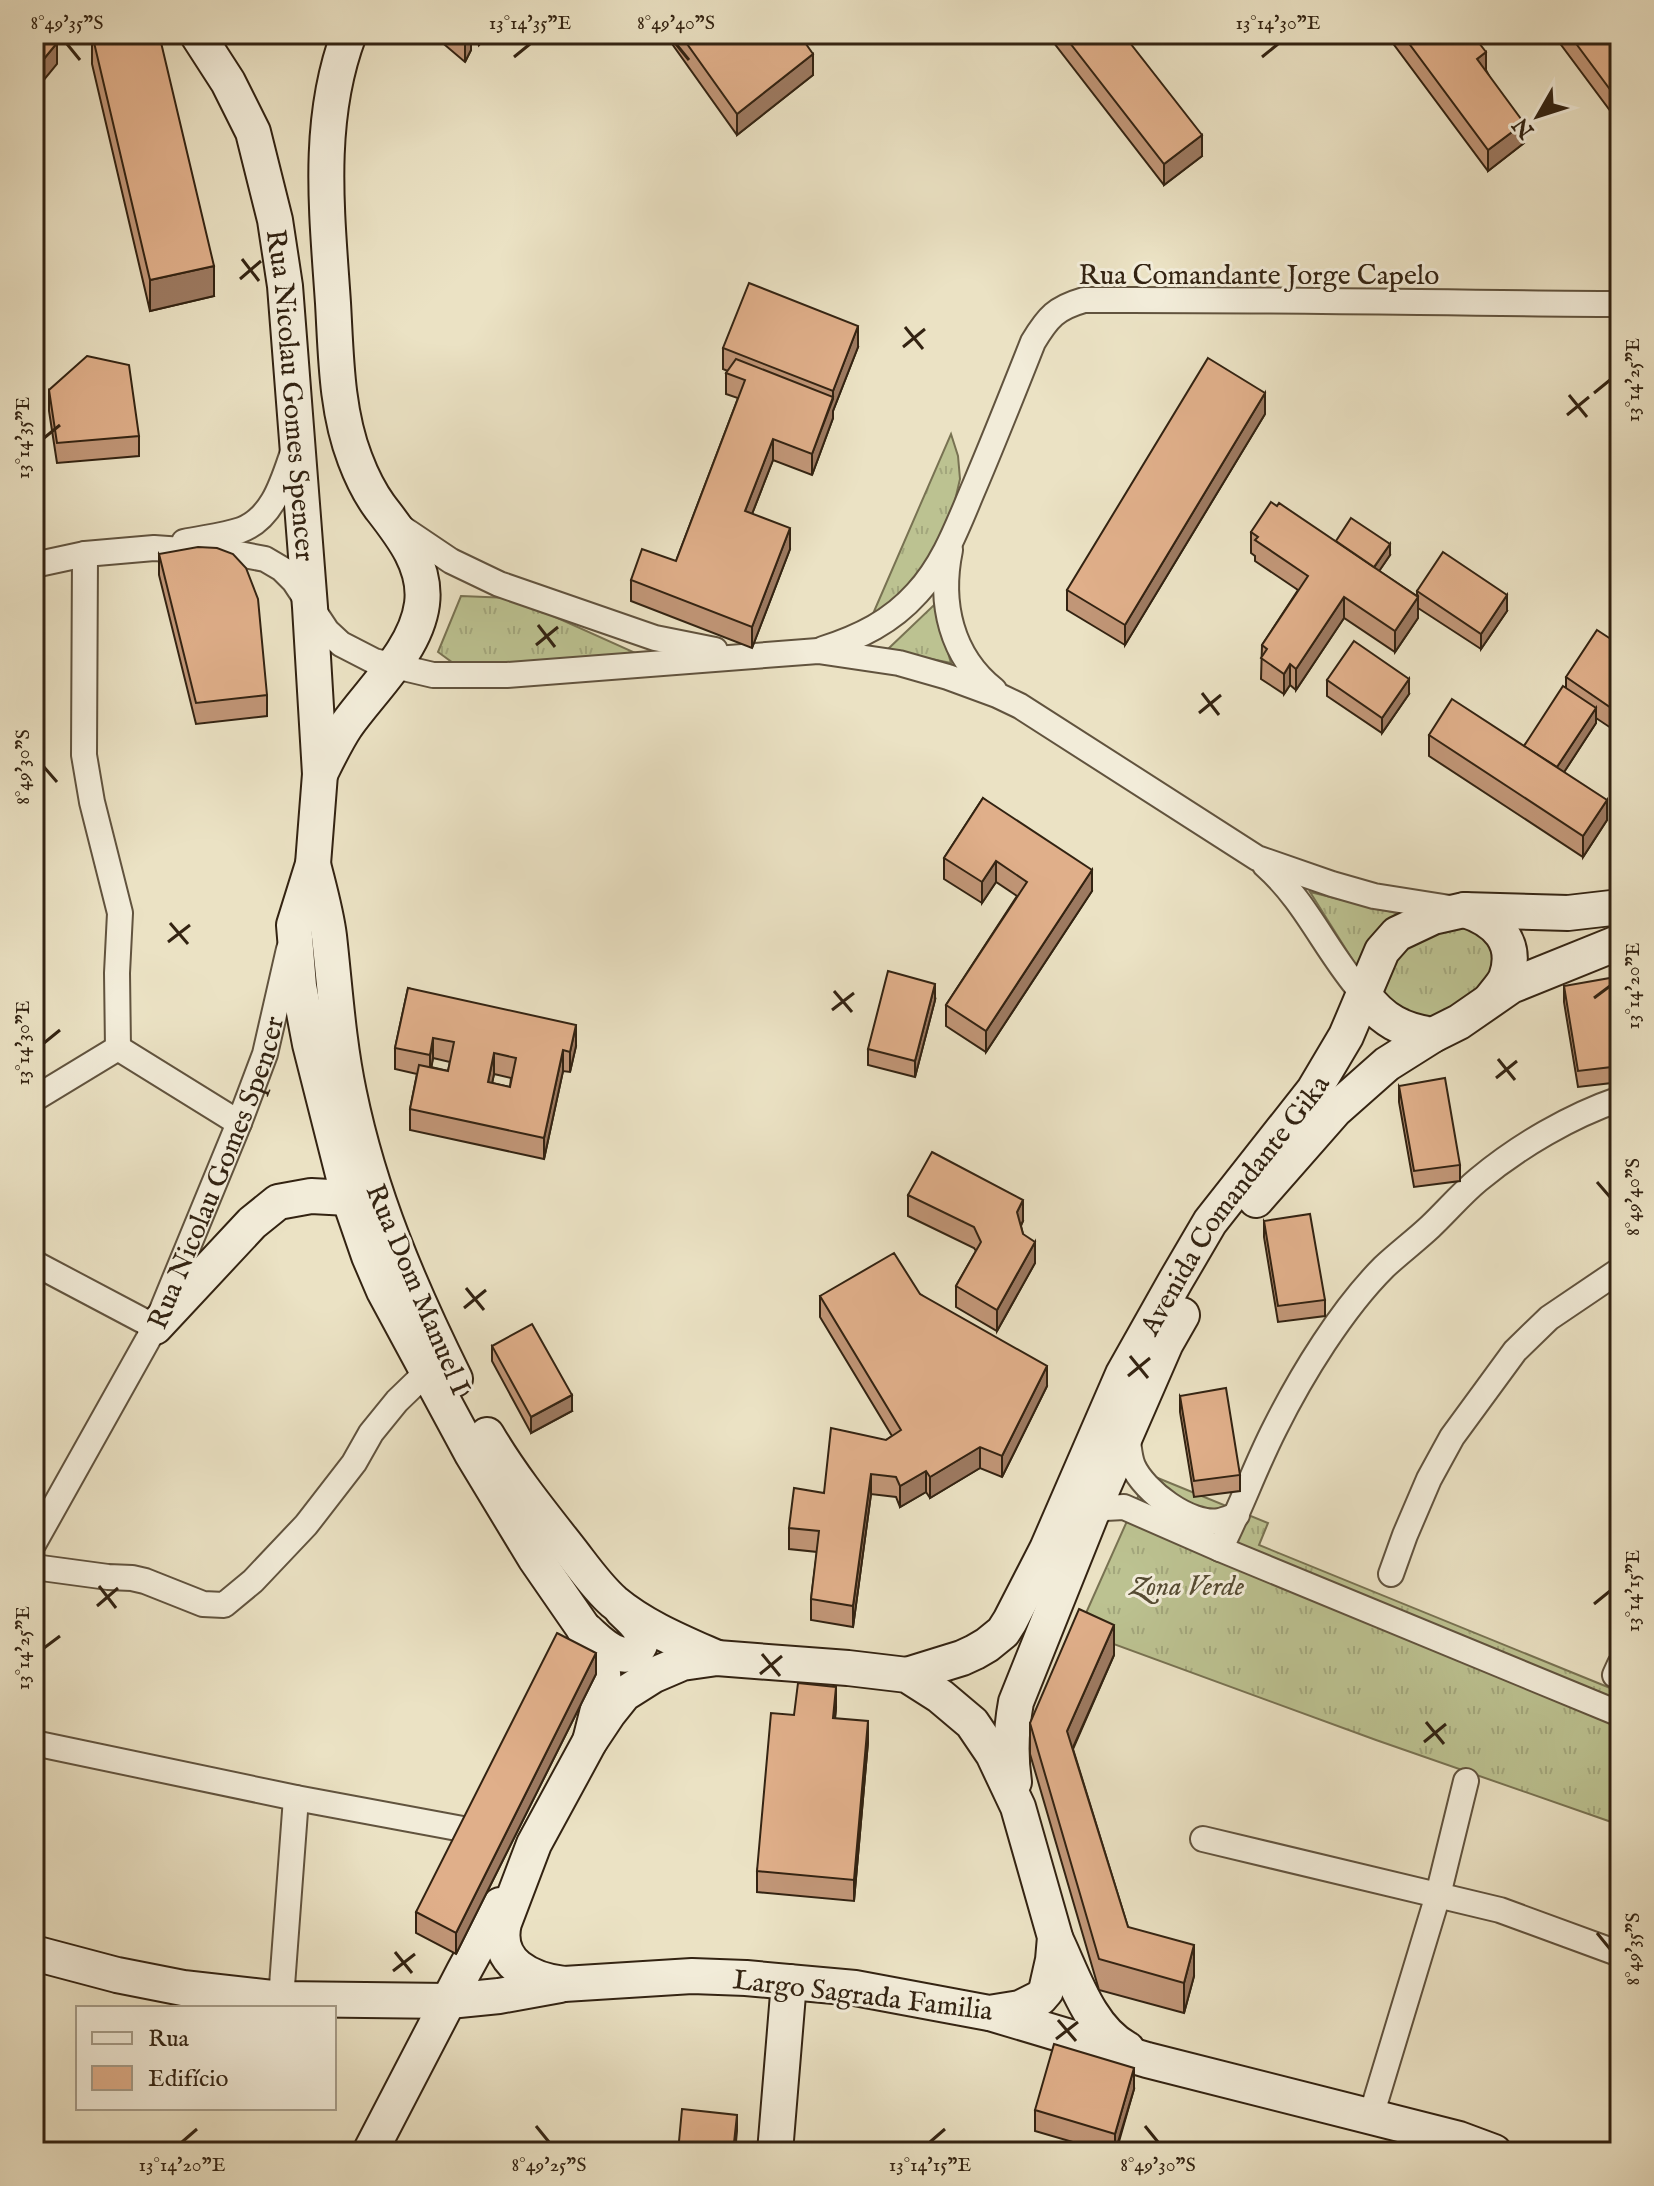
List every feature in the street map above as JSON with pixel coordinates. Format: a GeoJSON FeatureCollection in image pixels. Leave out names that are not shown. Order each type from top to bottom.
{"type":"FeatureCollection","features":[{"type":"Feature","properties":{"kind":"street","name":"Rua Nicolau Gomes Spencer"},"geometry":{"type":"LineString","coordinates":[[34,1543],[155,1327],[239,1123],[265,1054],[294,925],[313,864],[320,774],[285,286],[269,191],[253,132],[222,71],[197,34]]}},
{"type":"Feature","properties":{"kind":"street","name":"Rua Nicolau Gomes Spencer"},"geometry":{"type":"LineString","coordinates":[[320,774],[345,728],[406,646],[419,617],[423,588],[414,558],[365,482],[351,446],[343,412],[335,350],[327,210],[327,141],[333,87],[349,34]]}},
{"type":"Feature","properties":{"kind":"street","name":"Rua Comandante Jorge Capelo"},"geometry":{"type":"LineString","coordinates":[[818,651],[870,631],[903,607],[931,576],[952,540],[1033,342],[1051,315],[1065,305],[1084,300],[1252,299],[1411,304],[1620,304]]}},
{"type":"Feature","properties":{"kind":"street"},"geometry":{"type":"LineString","coordinates":[[34,565],[85,554],[154,548],[243,529],[264,513],[276,497],[297,443]]}},
{"type":"Feature","properties":{"kind":"street"},"geometry":{"type":"LineString","coordinates":[[394,523],[434,551],[499,584],[655,638],[749,656]]}},
{"type":"Feature","properties":{"kind":"street","name":"Rua Comandante Jorge Capelo"},"geometry":{"type":"LineString","coordinates":[[952,540],[946,588],[954,634],[978,678],[1020,706]]}},
{"type":"Feature","properties":{"kind":"street"},"geometry":{"type":"LineString","coordinates":[[154,548],[239,554],[265,559],[294,581],[327,631],[341,644],[374,661],[433,675],[481,676],[818,651],[899,663],[997,695],[1020,706],[1257,858],[1304,907],[1338,964],[1381,1015],[1414,1033],[1433,1035]]}},
{"type":"Feature","properties":{"kind":"street"},"geometry":{"type":"LineString","coordinates":[[85,554],[84,755],[92,802],[120,913],[118,1048]]}},
{"type":"Feature","properties":{"kind":"street"},"geometry":{"type":"LineString","coordinates":[[1257,858],[1374,896],[1464,910],[1493,923],[1506,940],[1510,959],[1505,979],[1491,999]]}},
{"type":"Feature","properties":{"kind":"street","name":"Rua Dom Manuel I"},"geometry":{"type":"LineString","coordinates":[[313,864],[329,933],[335,1011],[349,1092],[367,1170],[425,1319],[468,1404],[501,1459],[599,1587],[616,1604],[665,1636],[717,1658]]}},
{"type":"Feature","properties":{"kind":"street","name":"Avenida Comandante Gika"},"geometry":{"type":"LineString","coordinates":[[907,1675],[962,1658],[987,1645],[1003,1632],[1047,1549],[1123,1374],[1176,1280],[1210,1222],[1314,1090],[1346,1036],[1382,951],[1397,934],[1433,917],[1464,910],[1568,913],[1620,907]]}},
{"type":"Feature","properties":{"kind":"street","name":"Rua Dom Manuel I"},"geometry":{"type":"LineString","coordinates":[[294,925],[299,986],[310,1044],[349,1198],[369,1256],[384,1291],[472,1454],[602,1662],[604,1685],[590,1741]]}},
{"type":"Feature","properties":{"kind":"street","name":"Avenida Comandante Gika"},"geometry":{"type":"LineString","coordinates":[[1018,1807],[1011,1762],[1011,1727],[1016,1702],[1091,1515],[1166,1343],[1227,1238],[1265,1188],[1335,1110],[1387,1064],[1459,1022],[1511,986],[1620,942]]}},
{"type":"Feature","properties":{"kind":"street"},"geometry":{"type":"LineString","coordinates":[[34,1099],[118,1048]]}},
{"type":"Feature","properties":{"kind":"street"},"geometry":{"type":"LineString","coordinates":[[118,1048],[239,1123]]}},
{"type":"Feature","properties":{"kind":"street"},"geometry":{"type":"LineString","coordinates":[[1220,1549],[1276,1426],[1298,1387],[1342,1318],[1383,1268],[1477,1181],[1508,1158],[1551,1131],[1620,1099]]}},
{"type":"Feature","properties":{"kind":"street"},"geometry":{"type":"LineString","coordinates":[[34,1263],[155,1327],[252,1223],[278,1202],[311,1196],[349,1198]]}},
{"type":"Feature","properties":{"kind":"street"},"geometry":{"type":"LineString","coordinates":[[1391,1574],[1417,1507],[1452,1437],[1515,1351],[1549,1318],[1620,1270]]}},
{"type":"Feature","properties":{"kind":"street"},"geometry":{"type":"LineString","coordinates":[[34,1567],[132,1578],[203,1604],[224,1605],[253,1581],[306,1525],[354,1463],[371,1433],[397,1401],[427,1372]]}},
{"type":"Feature","properties":{"kind":"street"},"geometry":{"type":"LineString","coordinates":[[1127,1435],[1131,1463],[1140,1479],[1157,1496],[1177,1510],[1202,1519],[1218,1522],[1237,1515]]}},
{"type":"Feature","properties":{"kind":"street"},"geometry":{"type":"LineString","coordinates":[[1091,1515],[1105,1508],[1124,1507],[1620,1714]]}},
{"type":"Feature","properties":{"kind":"street"},"geometry":{"type":"LineString","coordinates":[[582,1626],[609,1650],[617,1654],[632,1653],[640,1647],[640,1630],[616,1604]]}},
{"type":"Feature","properties":{"kind":"street","name":"Largo Sagrada Familia"},"geometry":{"type":"LineString","coordinates":[[717,1658],[907,1675],[940,1696],[972,1723],[993,1754],[1018,1807],[1055,1937],[1050,1980],[1040,1998],[1020,2008],[989,2013],[855,1988],[789,1982],[692,1976],[564,1984],[546,1982],[521,1970],[506,1952],[502,1933],[524,1848],[590,1741],[624,1694],[654,1675],[682,1663],[717,1658]]}},
{"type":"Feature","properties":{"kind":"street"},"geometry":{"type":"LineString","coordinates":[[34,1743],[296,1798],[468,1830]]}},
{"type":"Feature","properties":{"kind":"street"},"geometry":{"type":"LineString","coordinates":[[1371,2116],[1438,1895],[1466,1781]]}},
{"type":"Feature","properties":{"kind":"street"},"geometry":{"type":"LineString","coordinates":[[281,1999],[296,1798]]}},
{"type":"Feature","properties":{"kind":"street"},"geometry":{"type":"LineString","coordinates":[[1203,1839],[1500,1910],[1620,1954]]}},
{"type":"Feature","properties":{"kind":"street"},"geometry":{"type":"LineString","coordinates":[[370,2152],[524,1848]]}},
{"type":"Feature","properties":{"kind":"street"},"geometry":{"type":"LineString","coordinates":[[1055,1937],[1097,2024],[1114,2042],[1147,2060]]}},
{"type":"Feature","properties":{"kind":"street"},"geometry":{"type":"LineString","coordinates":[[34,1953],[117,1975],[183,1988],[281,1999],[449,2001],[564,1984]]}},
{"type":"Feature","properties":{"kind":"street"},"geometry":{"type":"LineString","coordinates":[[775,2152],[789,1982]]}},
{"type":"Feature","properties":{"kind":"street"},"geometry":{"type":"LineString","coordinates":[[989,2013],[1147,2060],[1459,2139],[1494,2152]]}},
{"type":"Feature","properties":{"kind":"green space"},"geometry":{"type":"Polygon","coordinates":[[[951,434],[958,456],[960,479],[953,509],[930,559],[891,604],[869,623],[951,434]]]}},
{"type":"Feature","properties":{"kind":"green space"},"geometry":{"type":"Polygon","coordinates":[[[461,596],[513,598],[640,655],[458,672],[453,663],[438,652],[461,596]]]}},
{"type":"Feature","properties":{"kind":"green space"},"geometry":{"type":"Polygon","coordinates":[[[934,605],[951,663],[887,650],[934,605]]]}},
{"type":"Feature","properties":{"kind":"green space"},"geometry":{"type":"Polygon","coordinates":[[[1310,892],[1417,918],[1364,978],[1310,892]]]}},
{"type":"Feature","properties":{"kind":"green space"},"geometry":{"type":"Polygon","coordinates":[[[1431,919],[1483,931],[1498,967],[1492,990],[1434,1031],[1383,1000],[1377,977],[1431,919]]]}},
{"type":"Feature","properties":{"kind":"green space","name":"Zona Verde"},"geometry":{"type":"Polygon","coordinates":[[[1148,1474],[1268,1523],[1259,1545],[1620,1692],[1620,1825],[1078,1631],[1148,1474]]]}},
{"type":"Feature","properties":{"kind":"building"},"geometry":{"type":"Polygon","coordinates":[[[34,34],[56,34],[57,43],[34,71],[34,34]]]}},
{"type":"Feature","properties":{"kind":"building"},"geometry":{"type":"Polygon","coordinates":[[[92,34],[159,34],[214,266],[150,280],[92,34]]]}},
{"type":"Feature","properties":{"kind":"building"},"geometry":{"type":"Polygon","coordinates":[[[456,34],[469,34],[465,42],[456,34]]]}},
{"type":"Feature","properties":{"kind":"building"},"geometry":{"type":"Polygon","coordinates":[[[680,34],[799,34],[813,54],[737,114],[680,34]]]}},
{"type":"Feature","properties":{"kind":"building"},"geometry":{"type":"Polygon","coordinates":[[[1063,34],[1123,34],[1202,135],[1164,164],[1063,34]]]}},
{"type":"Feature","properties":{"kind":"building"},"geometry":{"type":"Polygon","coordinates":[[[1402,34],[1472,34],[1486,52],[1477,59],[1524,123],[1488,150],[1402,34]]]}},
{"type":"Feature","properties":{"kind":"building"},"geometry":{"type":"Polygon","coordinates":[[[1569,34],[1620,34],[1620,103],[1569,34]]]}},
{"type":"Feature","properties":{"kind":"building"},"geometry":{"type":"Polygon","coordinates":[[[749,283],[858,326],[833,391],[723,348],[749,283]]]}},
{"type":"Feature","properties":{"kind":"building"},"geometry":{"type":"Polygon","coordinates":[[[87,356],[129,365],[139,436],[57,443],[49,390],[87,356]]]}},
{"type":"Feature","properties":{"kind":"building"},"geometry":{"type":"Polygon","coordinates":[[[1208,358],[1265,393],[1125,625],[1067,590],[1208,358]]]}},
{"type":"Feature","properties":{"kind":"building"},"geometry":{"type":"Polygon","coordinates":[[[736,359],[833,397],[812,454],[773,439],[745,511],[790,528],[752,627],[631,580],[642,549],[676,561],[745,380],[726,373],[736,359]]]}},
{"type":"Feature","properties":{"kind":"building"},"geometry":{"type":"Polygon","coordinates":[[[1271,502],[1277,506],[1279,503],[1418,597],[1395,631],[1344,597],[1296,669],[1290,664],[1284,674],[1261,658],[1267,649],[1262,645],[1308,576],[1255,540],[1258,537],[1251,532],[1271,502]]]}},
{"type":"Feature","properties":{"kind":"building"},"geometry":{"type":"Polygon","coordinates":[[[1351,518],[1390,544],[1374,567],[1336,541],[1351,518]]]}},
{"type":"Feature","properties":{"kind":"building"},"geometry":{"type":"Polygon","coordinates":[[[198,547],[217,548],[233,554],[246,568],[258,599],[267,695],[196,703],[159,554],[198,547]]]}},
{"type":"Feature","properties":{"kind":"building"},"geometry":{"type":"Polygon","coordinates":[[[1443,552],[1507,595],[1481,634],[1417,591],[1443,552]]]}},
{"type":"Feature","properties":{"kind":"building"},"geometry":{"type":"Polygon","coordinates":[[[1597,630],[1620,645],[1620,714],[1566,677],[1597,630]]]}},
{"type":"Feature","properties":{"kind":"building"},"geometry":{"type":"Polygon","coordinates":[[[1354,641],[1409,679],[1382,718],[1327,680],[1354,641]]]}},
{"type":"Feature","properties":{"kind":"building"},"geometry":{"type":"Polygon","coordinates":[[[1563,686],[1596,708],[1557,767],[1524,746],[1563,686]]]}},
{"type":"Feature","properties":{"kind":"building"},"geometry":{"type":"Polygon","coordinates":[[[1452,699],[1607,800],[1583,836],[1429,735],[1452,699]]]}},
{"type":"Feature","properties":{"kind":"building"},"geometry":{"type":"Polygon","coordinates":[[[983,798],[1092,870],[986,1031],[946,1005],[1027,882],[996,861],[982,882],[944,858],[983,798]]]}},
{"type":"Feature","properties":{"kind":"building"},"geometry":{"type":"Polygon","coordinates":[[[888,971],[935,984],[915,1061],[868,1049],[888,971]]]}},
{"type":"Feature","properties":{"kind":"building"},"geometry":{"type":"Polygon","coordinates":[[[1610,978],[1620,1038],[1620,1066],[1578,1071],[1564,986],[1610,978]]]}},
{"type":"Feature","properties":{"kind":"building"},"geometry":{"type":"Polygon","coordinates":[[[408,988],[576,1025],[570,1052],[563,1050],[544,1138],[410,1109],[419,1065],[448,1071],[454,1042],[433,1038],[430,1055],[395,1048],[408,988]],[[494,1053],[488,1082],[510,1087],[516,1058],[494,1053]]]}},
{"type":"Feature","properties":{"kind":"building"},"geometry":{"type":"Polygon","coordinates":[[[1445,1078],[1460,1165],[1414,1171],[1399,1086],[1445,1078]]]}},
{"type":"Feature","properties":{"kind":"building"},"geometry":{"type":"Polygon","coordinates":[[[932,1152],[1023,1200],[1017,1212],[1023,1234],[1035,1242],[997,1310],[956,1286],[981,1242],[974,1227],[908,1195],[932,1152]]]}},
{"type":"Feature","properties":{"kind":"building"},"geometry":{"type":"Polygon","coordinates":[[[1310,1214],[1325,1300],[1278,1306],[1264,1221],[1310,1214]]]}},
{"type":"Feature","properties":{"kind":"building"},"geometry":{"type":"Polygon","coordinates":[[[894,1253],[920,1294],[1047,1366],[1002,1456],[980,1447],[930,1477],[926,1471],[900,1486],[896,1477],[871,1474],[853,1606],[811,1599],[819,1531],[789,1528],[794,1488],[824,1493],[831,1428],[886,1440],[901,1430],[820,1296],[894,1253]]]}},
{"type":"Feature","properties":{"kind":"building"},"geometry":{"type":"Polygon","coordinates":[[[532,1324],[572,1395],[531,1417],[492,1346],[532,1324]]]}},
{"type":"Feature","properties":{"kind":"building"},"geometry":{"type":"Polygon","coordinates":[[[1226,1388],[1240,1475],[1194,1481],[1180,1396],[1226,1388]]]}},
{"type":"Feature","properties":{"kind":"building"},"geometry":{"type":"Polygon","coordinates":[[[1079,1609],[1114,1625],[1067,1731],[1128,1927],[1194,1945],[1184,1983],[1099,1959],[1030,1723],[1079,1609]]]}},
{"type":"Feature","properties":{"kind":"building"},"geometry":{"type":"Polygon","coordinates":[[[557,1633],[596,1653],[456,1933],[416,1912],[557,1633]]]}},
{"type":"Feature","properties":{"kind":"building"},"geometry":{"type":"Polygon","coordinates":[[[798,1683],[836,1687],[833,1718],[868,1721],[854,1880],[757,1871],[771,1713],[794,1715],[798,1683]]]}},
{"type":"Feature","properties":{"kind":"building"},"geometry":{"type":"Polygon","coordinates":[[[1054,2044],[1134,2068],[1115,2134],[1035,2110],[1054,2044]]]}},
{"type":"Feature","properties":{"kind":"building"},"geometry":{"type":"Polygon","coordinates":[[[682,2109],[737,2115],[733,2152],[678,2152],[682,2109]]]}}]}
